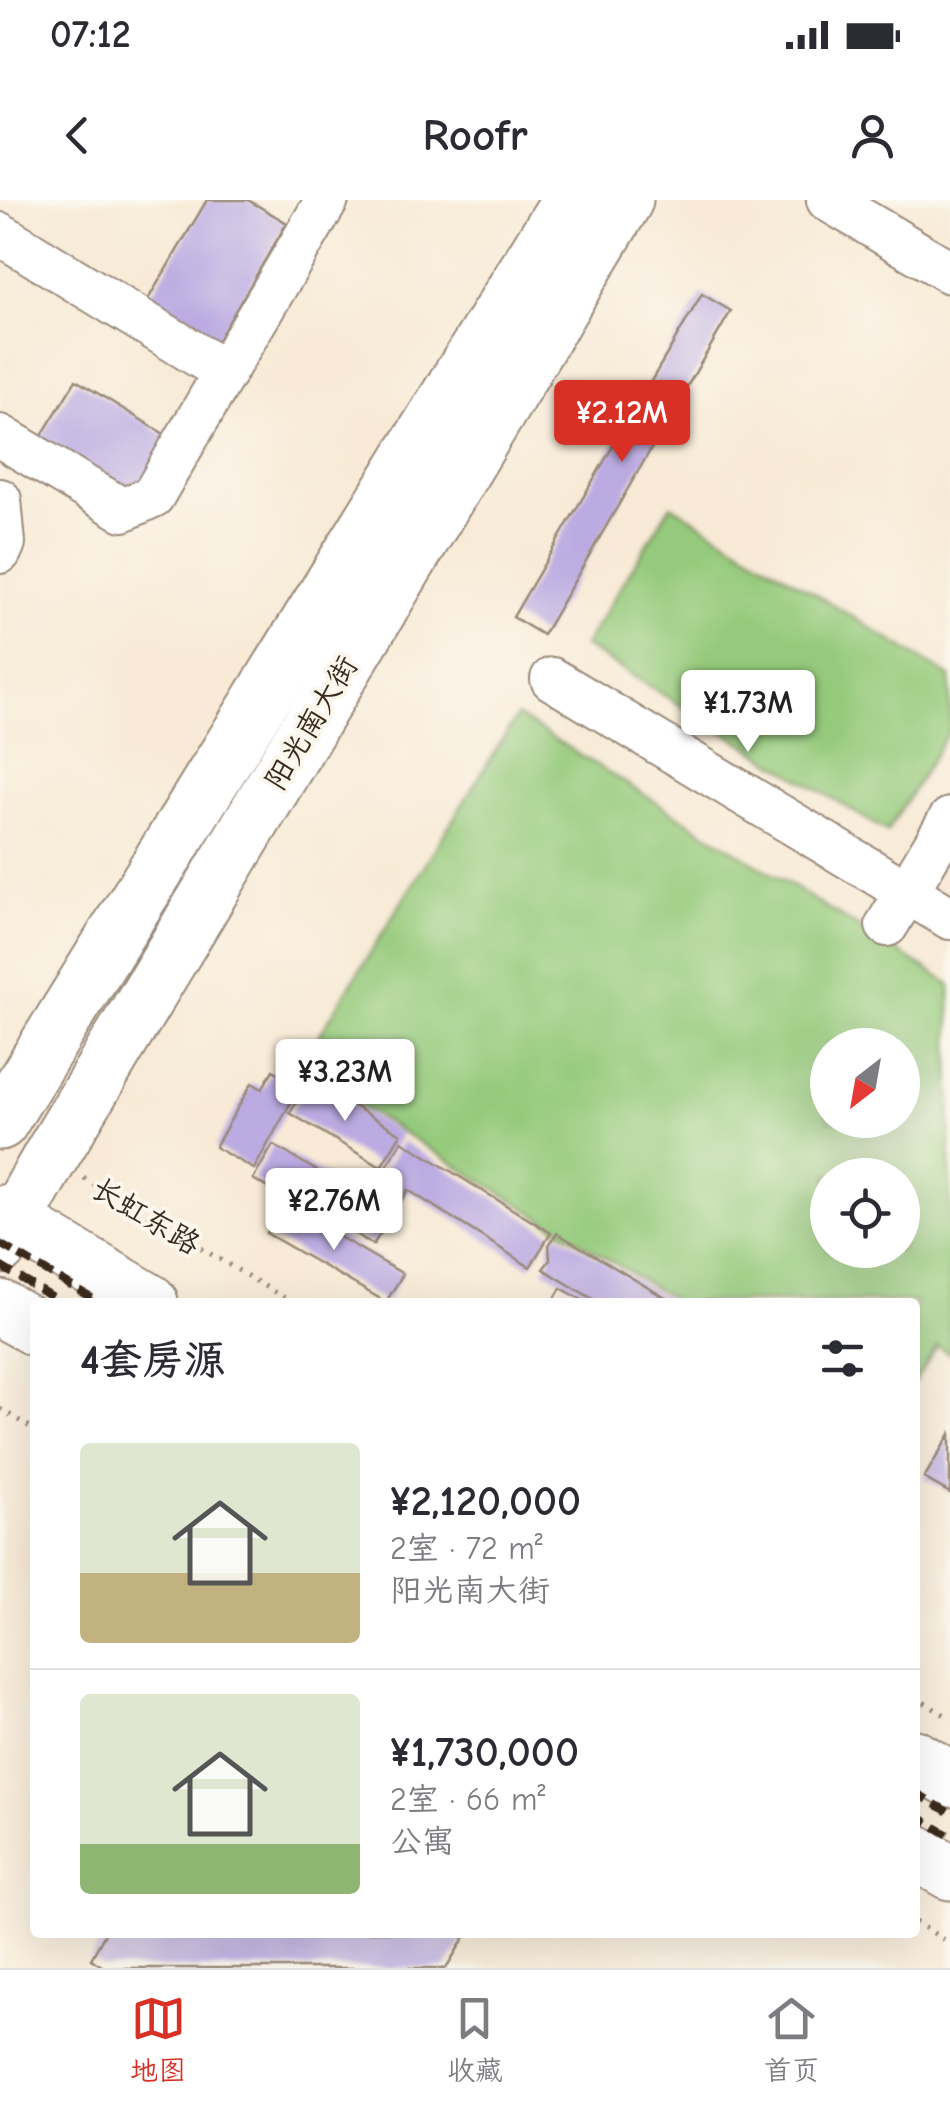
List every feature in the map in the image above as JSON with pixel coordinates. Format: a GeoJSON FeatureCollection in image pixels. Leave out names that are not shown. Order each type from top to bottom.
{"type":"FeatureCollection","features":[{"type":"Feature","properties":{"kind":"main road","name":"阳光南大街"},"geometry":{"type":"LineString","coordinates":[[0,1122],[570,200]]}},
{"type":"Feature","properties":{"kind":"main road","name":"阳光南大街"},"geometry":{"type":"LineString","coordinates":[[5,1227],[624,200]]}},
{"type":"Feature","properties":{"kind":"main road"},"geometry":{"type":"LineString","coordinates":[[5,1227],[142,1298]]}},
{"type":"Feature","properties":{"kind":"main road"},"geometry":{"type":"LineString","coordinates":[[0,1308],[30,1325]]}},
{"type":"Feature","properties":{"kind":"main road"},"geometry":{"type":"LineString","coordinates":[[920,1761],[950,1778]]}},
{"type":"Feature","properties":{"kind":"main road"},"geometry":{"type":"LineString","coordinates":[[920,1855],[950,1872]]}},
{"type":"Feature","properties":{"kind":"street"},"geometry":{"type":"LineString","coordinates":[[0,436],[123,510],[153,496],[327,200]]}},
{"type":"Feature","properties":{"kind":"street"},"geometry":{"type":"LineString","coordinates":[[828,200],[950,272]]}},
{"type":"Feature","properties":{"kind":"street"},"geometry":{"type":"LineString","coordinates":[[0,234],[225,372]]}},
{"type":"Feature","properties":{"kind":"street"},"geometry":{"type":"LineString","coordinates":[[0,500],[4,543],[0,552]]}},
{"type":"Feature","properties":{"kind":"street"},"geometry":{"type":"LineString","coordinates":[[552,679],[897,909],[950,918]]}},
{"type":"Feature","properties":{"kind":"street"},"geometry":{"type":"LineString","coordinates":[[897,909],[950,819]]}},
{"type":"Feature","properties":{"kind":"path","name":"长虹东路"},"geometry":{"type":"LineString","coordinates":[[50,1158],[284,1298]]}},
{"type":"Feature","properties":{"kind":"path"},"geometry":{"type":"LineString","coordinates":[[0,1410],[30,1427]]}},
{"type":"Feature","properties":{"kind":"path"},"geometry":{"type":"LineString","coordinates":[[920,1700],[950,1718]]}},
{"type":"Feature","properties":{"kind":"path"},"geometry":{"type":"LineString","coordinates":[[920,1925],[950,1943]]}},
{"type":"Feature","properties":{"kind":"green space"},"geometry":{"type":"Polygon","coordinates":[[[671,505],[950,677],[950,729],[887,832],[584,646],[671,505]]]}},
{"type":"Feature","properties":{"kind":"green space"},"geometry":{"type":"Polygon","coordinates":[[[517,716],[950,984],[950,1354],[937,1346],[920,1374],[920,1298],[671,1298],[299,1068],[517,716]]]}},
{"type":"Feature","properties":{"kind":"building"},"geometry":{"type":"Polygon","coordinates":[[[207,200],[248,200],[287,223],[217,342],[147,301],[207,200]]]}},
{"type":"Feature","properties":{"kind":"building"},"geometry":{"type":"Polygon","coordinates":[[[702,294],[731,311],[543,635],[513,617],[702,294]]]}},
{"type":"Feature","properties":{"kind":"building"},"geometry":{"type":"Polygon","coordinates":[[[76,380],[172,439],[133,503],[37,443],[76,380]]]}},
{"type":"Feature","properties":{"kind":"building"},"geometry":{"type":"Polygon","coordinates":[[[273,1070],[300,1086],[254,1169],[215,1147],[252,1083],[262,1089],[273,1070]]]}},
{"type":"Feature","properties":{"kind":"building"},"geometry":{"type":"Polygon","coordinates":[[[310,1080],[401,1134],[381,1167],[290,1113],[310,1080]]]}},
{"type":"Feature","properties":{"kind":"building"},"geometry":{"type":"Polygon","coordinates":[[[402,1141],[551,1233],[530,1267],[408,1190],[373,1245],[348,1229],[402,1141]]]}},
{"type":"Feature","properties":{"kind":"building"},"geometry":{"type":"Polygon","coordinates":[[[273,1145],[360,1196],[340,1231],[253,1179],[273,1145]]]}},
{"type":"Feature","properties":{"kind":"building"},"geometry":{"type":"Polygon","coordinates":[[[283,1204],[403,1274],[388,1298],[379,1298],[266,1233],[283,1204]]]}},
{"type":"Feature","properties":{"kind":"building"},"geometry":{"type":"Polygon","coordinates":[[[557,1233],[665,1298],[591,1298],[543,1269],[550,1260],[549,1245],[557,1233]]]}},
{"type":"Feature","properties":{"kind":"building"},"geometry":{"type":"Polygon","coordinates":[[[561,1288],[579,1298],[555,1298],[561,1288]]]}},
{"type":"Feature","properties":{"kind":"building"},"geometry":{"type":"Polygon","coordinates":[[[950,1434],[950,1493],[924,1478],[950,1434]]]}},
{"type":"Feature","properties":{"kind":"building"},"geometry":{"type":"Polygon","coordinates":[[[103,1938],[464,1938],[446,1968],[105,1968],[91,1959],[103,1938]]]}},
{"type":"Feature","properties":{"kind":"railway"},"geometry":{"type":"LineString","coordinates":[[0,1244],[91,1298]]}},
{"type":"Feature","properties":{"kind":"railway"},"geometry":{"type":"LineString","coordinates":[[0,1266],[53,1298]]}},
{"type":"Feature","properties":{"kind":"railway"},"geometry":{"type":"LineString","coordinates":[[920,1795],[950,1813]]}},
{"type":"Feature","properties":{"kind":"railway"},"geometry":{"type":"LineString","coordinates":[[920,1818],[950,1836]]}}]}
